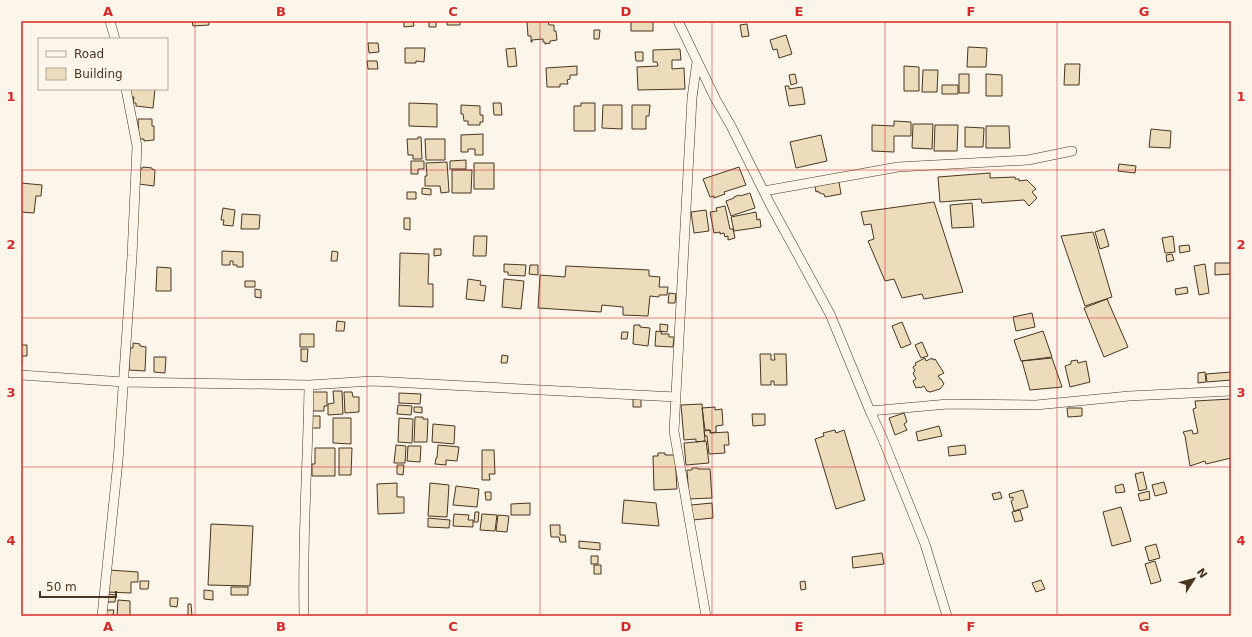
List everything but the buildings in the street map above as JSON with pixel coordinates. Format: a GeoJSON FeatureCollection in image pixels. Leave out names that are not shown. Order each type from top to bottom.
{"type":"FeatureCollection","features":[{"type":"Feature","properties":{"kind":"street"},"geometry":{"type":"LineString","coordinates":[[110,21],[115,38]]}},
{"type":"Feature","properties":{"kind":"street"},"geometry":{"type":"LineString","coordinates":[[678,21],[716,100],[830,314],[925,544],[946,616]]}},
{"type":"Feature","properties":{"kind":"street"},"geometry":{"type":"LineString","coordinates":[[697,60],[692,98],[674,431],[706,616]]}},
{"type":"Feature","properties":{"kind":"street"},"geometry":{"type":"LineString","coordinates":[[102,616],[118,461],[132,263],[137,146],[126,90]]}},
{"type":"Feature","properties":{"kind":"street"},"geometry":{"type":"LineString","coordinates":[[764,191],[898,167],[1028,160],[1072,151]]}},
{"type":"Feature","properties":{"kind":"street"},"geometry":{"type":"LineString","coordinates":[[21,375],[124,382],[309,385],[372,382],[676,397]]}},
{"type":"Feature","properties":{"kind":"street"},"geometry":{"type":"LineString","coordinates":[[304,616],[303,568],[309,385]]}},
{"type":"Feature","properties":{"kind":"street"},"geometry":{"type":"LineString","coordinates":[[870,411],[948,404],[1036,405],[1129,396],[1231,391]]}}]}
